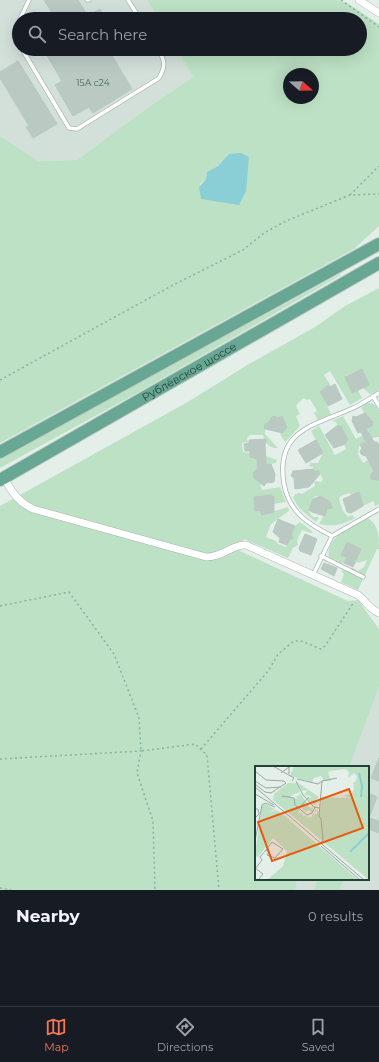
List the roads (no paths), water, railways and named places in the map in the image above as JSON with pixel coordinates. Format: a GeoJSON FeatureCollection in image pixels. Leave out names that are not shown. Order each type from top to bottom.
{"type":"FeatureCollection","features":[{"type":"Feature","properties":{"kind":"main road","name":"Рублёвское шоссе"},"geometry":{"type":"LineString","coordinates":[[0,452],[379,244]]}},
{"type":"Feature","properties":{"kind":"main road","name":"Рублёвское шоссе"},"geometry":{"type":"LineString","coordinates":[[2,479],[379,263]]}},
{"type":"Feature","properties":{"kind":"street"},"geometry":{"type":"LineString","coordinates":[[359,0],[379,14]]}},
{"type":"Feature","properties":{"kind":"street"},"geometry":{"type":"LineString","coordinates":[[2,479],[22,504],[33,509],[206,557],[215,557],[226,553],[240,544],[246,545],[358,595],[364,600],[370,609],[379,613]]}},
{"type":"Feature","properties":{"kind":"lane"},"geometry":{"type":"LineString","coordinates":[[23,12],[29,0]]}},
{"type":"Feature","properties":{"kind":"lane"},"geometry":{"type":"LineString","coordinates":[[128,0],[136,12]]}},
{"type":"Feature","properties":{"kind":"lane"},"geometry":{"type":"LineString","coordinates":[[26,56],[70,128],[77,129],[159,78],[164,69],[165,60],[162,56]]}},
{"type":"Feature","properties":{"kind":"lane"},"geometry":{"type":"LineString","coordinates":[[332,536],[310,524],[295,511],[285,488],[282,464],[284,455],[290,441],[301,432],[352,409],[379,393]]}},
{"type":"Feature","properties":{"kind":"lane"},"geometry":{"type":"LineString","coordinates":[[373,396],[379,406]]}},
{"type":"Feature","properties":{"kind":"lane"},"geometry":{"type":"LineString","coordinates":[[313,575],[332,536],[379,509]]}},
{"type":"Feature","properties":{"kind":"lane"},"geometry":{"type":"LineString","coordinates":[[321,556],[364,577]]}},
{"type":"Feature","properties":{"kind":"water"},"geometry":{"type":"Polygon","coordinates":[[[241,153],[249,157],[246,191],[239,205],[201,199],[199,187],[206,179],[207,172],[218,166],[229,154],[241,153]]]}}]}
